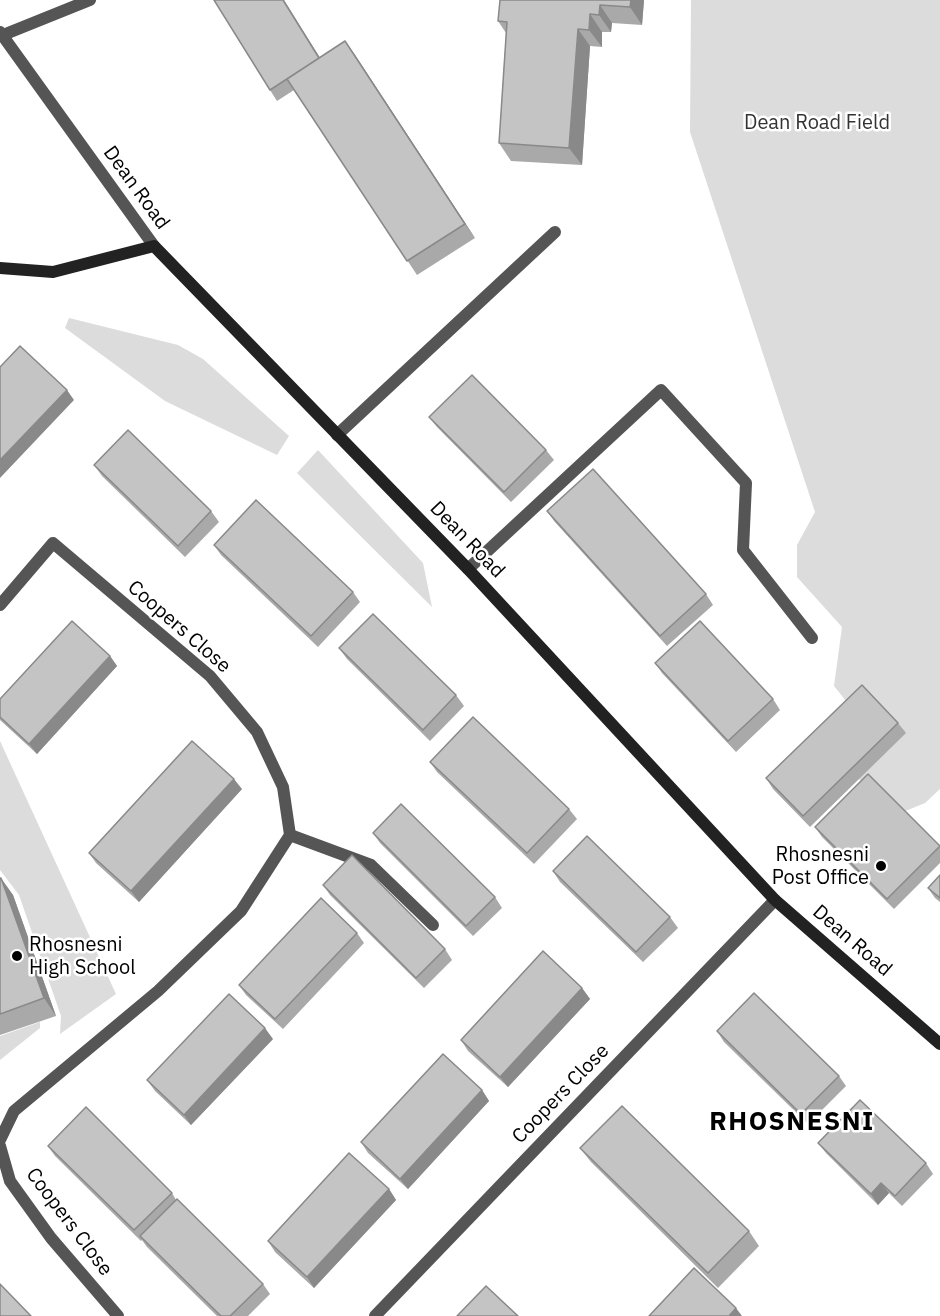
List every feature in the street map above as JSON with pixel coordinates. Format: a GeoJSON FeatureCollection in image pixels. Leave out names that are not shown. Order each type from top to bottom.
{"type":"FeatureCollection","features":[{"type":"Feature","properties":{"kind":"main road"},"geometry":{"type":"LineString","coordinates":[[0,268],[53,272],[154,246]]}},
{"type":"Feature","properties":{"kind":"main road","name":"Dean Road"},"geometry":{"type":"LineString","coordinates":[[154,246],[468,569],[775,900],[940,1044]]}},
{"type":"Feature","properties":{"kind":"street"},"geometry":{"type":"LineString","coordinates":[[1,34],[90,0]]}},
{"type":"Feature","properties":{"kind":"street","name":"Dean Road"},"geometry":{"type":"LineString","coordinates":[[1,34],[154,246]]}},
{"type":"Feature","properties":{"kind":"street"},"geometry":{"type":"LineString","coordinates":[[337,435],[555,232]]}},
{"type":"Feature","properties":{"kind":"street"},"geometry":{"type":"LineString","coordinates":[[468,569],[661,390],[746,483],[743,550],[812,638]]}},
{"type":"Feature","properties":{"kind":"street","name":"Coopers Close"},"geometry":{"type":"LineString","coordinates":[[0,605],[53,543],[210,676],[257,732],[283,787],[290,835]]}},
{"type":"Feature","properties":{"kind":"street"},"geometry":{"type":"LineString","coordinates":[[0,1140],[14,1111],[158,991],[241,912],[290,835],[371,866],[433,925]]}},
{"type":"Feature","properties":{"kind":"street","name":"Coopers Close"},"geometry":{"type":"LineString","coordinates":[[375,1316],[775,900]]}},
{"type":"Feature","properties":{"kind":"street","name":"Coopers Close"},"geometry":{"type":"LineString","coordinates":[[0,1146],[10,1181],[51,1238],[118,1316]]}},
{"type":"Feature","properties":{"kind":"green space","name":"Dean Road Field"},"geometry":{"type":"Polygon","coordinates":[[[691,0],[940,0],[940,789],[925,803],[903,812],[870,790],[859,779],[846,701],[834,686],[842,627],[797,577],[797,545],[815,512],[690,132],[691,0]]]}},
{"type":"Feature","properties":{"kind":"green space"},"geometry":{"type":"Polygon","coordinates":[[[69,318],[178,345],[203,359],[289,436],[277,455],[165,401],[65,328],[69,318]]]}},
{"type":"Feature","properties":{"kind":"green space"},"geometry":{"type":"Polygon","coordinates":[[[318,450],[423,563],[432,607],[297,473],[318,450]]]}},
{"type":"Feature","properties":{"kind":"green space"},"geometry":{"type":"Polygon","coordinates":[[[0,741],[116,994],[60,1034],[61,1016],[19,895],[0,870],[0,741]]]}},
{"type":"Feature","properties":{"kind":"green space"},"geometry":{"type":"Polygon","coordinates":[[[40,1022],[40,1028],[0,1060],[0,1036],[40,1022]]]}},
{"type":"Feature","properties":{"kind":"building"},"geometry":{"type":"Polygon","coordinates":[[[214,0],[283,0],[319,58],[270,90],[214,0]]]}},
{"type":"Feature","properties":{"kind":"building"},"geometry":{"type":"Polygon","coordinates":[[[500,0],[631,0],[630,7],[600,5],[599,15],[590,14],[589,30],[578,29],[569,148],[499,143],[507,22],[498,21],[500,0]]]}},
{"type":"Feature","properties":{"kind":"building"},"geometry":{"type":"Polygon","coordinates":[[[345,41],[465,224],[407,261],[287,79],[345,41]]]}},
{"type":"Feature","properties":{"kind":"building"},"geometry":{"type":"Polygon","coordinates":[[[20,346],[67,390],[0,460],[0,367],[20,346]]]}},
{"type":"Feature","properties":{"kind":"building"},"geometry":{"type":"Polygon","coordinates":[[[472,375],[546,450],[504,492],[429,417],[472,375]]]}},
{"type":"Feature","properties":{"kind":"building"},"geometry":{"type":"Polygon","coordinates":[[[128,430],[211,511],[178,546],[94,465],[128,430]]]}},
{"type":"Feature","properties":{"kind":"building"},"geometry":{"type":"Polygon","coordinates":[[[593,469],[706,594],[660,636],[547,511],[593,469]]]}},
{"type":"Feature","properties":{"kind":"building"},"geometry":{"type":"Polygon","coordinates":[[[256,500],[353,592],[311,636],[214,545],[256,500]]]}},
{"type":"Feature","properties":{"kind":"building"},"geometry":{"type":"Polygon","coordinates":[[[373,614],[456,695],[423,730],[339,648],[373,614]]]}},
{"type":"Feature","properties":{"kind":"building"},"geometry":{"type":"Polygon","coordinates":[[[72,621],[110,656],[29,744],[0,717],[0,699],[72,621]]]}},
{"type":"Feature","properties":{"kind":"building"},"geometry":{"type":"Polygon","coordinates":[[[700,621],[773,699],[728,741],[655,663],[700,621]]]}},
{"type":"Feature","properties":{"kind":"building"},"geometry":{"type":"Polygon","coordinates":[[[862,685],[898,723],[803,816],[766,778],[862,685]]]}},
{"type":"Feature","properties":{"kind":"building"},"geometry":{"type":"Polygon","coordinates":[[[473,717],[569,809],[527,853],[430,762],[473,717]]]}},
{"type":"Feature","properties":{"kind":"building"},"geometry":{"type":"Polygon","coordinates":[[[192,741],[234,779],[131,891],[89,853],[192,741]]]}},
{"type":"Feature","properties":{"kind":"building"},"geometry":{"type":"Polygon","coordinates":[[[868,774],[940,846],[887,899],[815,827],[868,774]]]}},
{"type":"Feature","properties":{"kind":"building"},"geometry":{"type":"Polygon","coordinates":[[[401,804],[495,897],[466,926],[373,833],[401,804]]]}},
{"type":"Feature","properties":{"kind":"building"},"geometry":{"type":"Polygon","coordinates":[[[587,836],[670,917],[636,952],[553,871],[587,836]]]}},
{"type":"Feature","properties":{"kind":"building"},"geometry":{"type":"Polygon","coordinates":[[[352,855],[445,949],[416,978],[323,885],[352,855]]]}},
{"type":"Feature","properties":{"kind":"building"},"geometry":{"type":"Polygon","coordinates":[[[940,875],[940,898],[928,888],[940,875]]]}},
{"type":"Feature","properties":{"kind":"building"},"geometry":{"type":"Polygon","coordinates":[[[0,878],[44,998],[0,1014],[0,878]]]}},
{"type":"Feature","properties":{"kind":"building"},"geometry":{"type":"Polygon","coordinates":[[[321,898],[357,933],[275,1019],[239,985],[321,898]]]}},
{"type":"Feature","properties":{"kind":"building"},"geometry":{"type":"Polygon","coordinates":[[[543,951],[582,988],[500,1077],[461,1040],[543,951]]]}},
{"type":"Feature","properties":{"kind":"building"},"geometry":{"type":"Polygon","coordinates":[[[754,993],[839,1076],[801,1114],[717,1031],[754,993]]]}},
{"type":"Feature","properties":{"kind":"building"},"geometry":{"type":"Polygon","coordinates":[[[229,994],[265,1028],[184,1115],[147,1080],[229,994]]]}},
{"type":"Feature","properties":{"kind":"building"},"geometry":{"type":"Polygon","coordinates":[[[443,1054],[482,1090],[400,1179],[361,1142],[443,1054]]]}},
{"type":"Feature","properties":{"kind":"building"},"geometry":{"type":"Polygon","coordinates":[[[860,1100],[926,1163],[895,1196],[881,1183],[871,1194],[818,1143],[860,1100]]]}},
{"type":"Feature","properties":{"kind":"building"},"geometry":{"type":"Polygon","coordinates":[[[622,1106],[749,1231],[708,1273],[580,1148],[622,1106]]]}},
{"type":"Feature","properties":{"kind":"building"},"geometry":{"type":"Polygon","coordinates":[[[86,1107],[172,1193],[134,1230],[48,1146],[86,1107]]]}},
{"type":"Feature","properties":{"kind":"building"},"geometry":{"type":"Polygon","coordinates":[[[349,1153],[389,1189],[307,1277],[268,1241],[349,1153]]]}},
{"type":"Feature","properties":{"kind":"building"},"geometry":{"type":"Polygon","coordinates":[[[177,1199],[263,1284],[230,1316],[221,1316],[140,1236],[177,1199]]]}},
{"type":"Feature","properties":{"kind":"building"},"geometry":{"type":"Polygon","coordinates":[[[694,1268],[736,1308],[729,1316],[649,1316],[694,1268]]]}},
{"type":"Feature","properties":{"kind":"building"},"geometry":{"type":"Polygon","coordinates":[[[0,1284],[31,1316],[0,1316],[0,1284]]]}},
{"type":"Feature","properties":{"kind":"building"},"geometry":{"type":"Polygon","coordinates":[[[486,1286],[518,1316],[457,1316],[486,1286]]]}},
{"type":"Feature","properties":{"kind":"place","name":"Rhosnesni Post Office"},"geometry":{"type":"Point","coordinates":[881,866]}},
{"type":"Feature","properties":{"kind":"place","name":"Rhosnesni High School"},"geometry":{"type":"Point","coordinates":[17,956]}},
{"type":"Feature","properties":{"kind":"district","name":"RHOSNESNI"},"geometry":{"type":"Point","coordinates":[792,1122]}}]}
